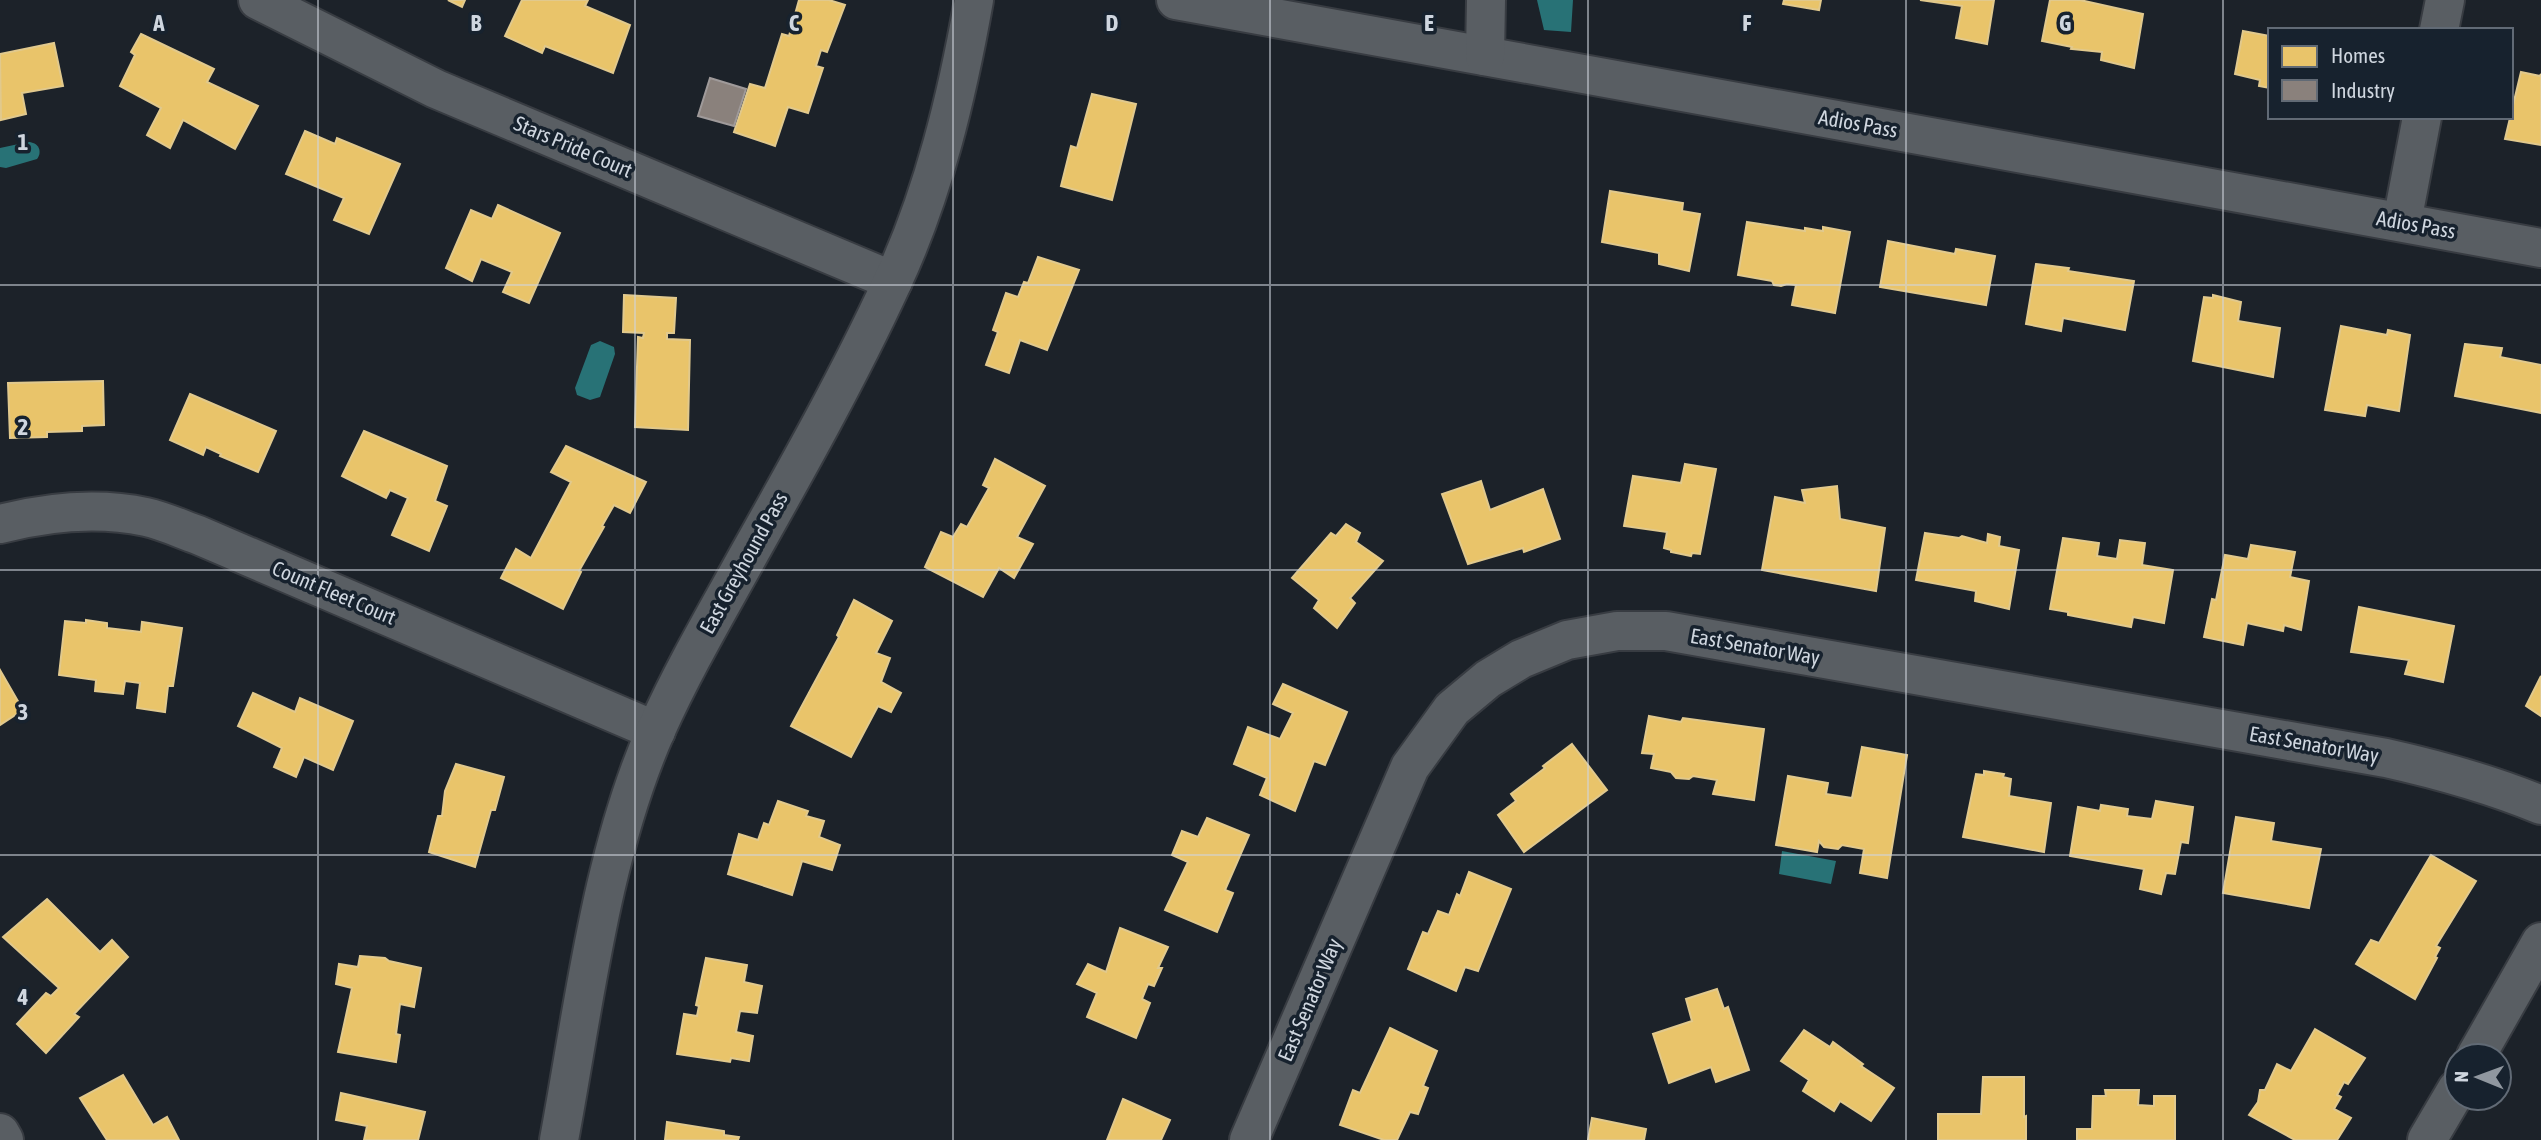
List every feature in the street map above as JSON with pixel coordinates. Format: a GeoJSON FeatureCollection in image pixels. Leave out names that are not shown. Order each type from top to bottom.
{"type":"FeatureCollection","features":[{"type":"Feature","properties":{"kind":"street","name":"Stars Pride Court"},"geometry":{"type":"LineString","coordinates":[[258,0],[436,89],[893,281]]}},
{"type":"Feature","properties":{"kind":"street","name":"East Greyhound Pass"},"geometry":{"type":"LineString","coordinates":[[559,1140],[602,906],[625,815],[656,731],[688,663],[819,428],[893,281],[923,206],[945,135],[964,58],[974,0]]}},
{"type":"Feature","properties":{"kind":"street","name":"Adios Pass"},"geometry":{"type":"LineString","coordinates":[[1176,0],[2541,248]]}},
{"type":"Feature","properties":{"kind":"street"},"geometry":{"type":"LineString","coordinates":[[1485,56],[1486,0]]}},
{"type":"Feature","properties":{"kind":"street"},"geometry":{"type":"LineString","coordinates":[[2439,28],[2445,0]]}},
{"type":"Feature","properties":{"kind":"street"},"geometry":{"type":"LineString","coordinates":[[2402,222],[2422,119]]}},
{"type":"Feature","properties":{"kind":"street","name":"Count Fleet Court"},"geometry":{"type":"LineString","coordinates":[[0,524],[63,513],[99,511],[148,517],[198,535],[656,731]]}},
{"type":"Feature","properties":{"kind":"street","name":"East Senator Way"},"geometry":{"type":"LineString","coordinates":[[1249,1140],[1410,767],[1452,709],[1488,679],[1521,659],[1567,640],[1617,631],[1666,631],[2386,758],[2491,785],[2541,806]]}},
{"type":"Feature","properties":{"kind":"street"},"geometry":{"type":"LineString","coordinates":[[2484,1042],[2541,942]]}},
{"type":"Feature","properties":{"kind":"street"},"geometry":{"type":"LineString","coordinates":[[2427,1140],[2443,1112]]}},
{"type":"Feature","properties":{"kind":"street"},"geometry":{"type":"LineString","coordinates":[[0,1133],[4,1140]]}},
{"type":"Feature","properties":{"kind":"water"},"geometry":{"type":"Polygon","coordinates":[[[1537,0],[1573,0],[1571,32],[1544,30],[1537,0]]]}},
{"type":"Feature","properties":{"kind":"water"},"geometry":{"type":"Polygon","coordinates":[[[28,142],[38,148],[40,153],[37,159],[6,168],[0,167],[0,148],[28,142]]]}},
{"type":"Feature","properties":{"kind":"water"},"geometry":{"type":"Polygon","coordinates":[[[600,341],[614,347],[615,354],[600,397],[590,400],[577,395],[575,388],[591,345],[600,341]]]}},
{"type":"Feature","properties":{"kind":"water"},"geometry":{"type":"Polygon","coordinates":[[[1782,851],[1836,861],[1831,884],[1779,874],[1782,851]]]}},
{"type":"Feature","properties":{"kind":"building: Homes"},"geometry":{"type":"Polygon","coordinates":[[[448,0],[465,0],[462,7],[448,0]]]}},
{"type":"Feature","properties":{"kind":"building: Homes"},"geometry":{"type":"Polygon","coordinates":[[[522,0],[588,0],[585,6],[630,25],[613,73],[545,46],[542,53],[505,36],[522,0]]]}},
{"type":"Feature","properties":{"kind":"building: Homes"},"geometry":{"type":"Polygon","coordinates":[[[799,0],[829,0],[845,5],[827,52],[821,50],[816,66],[823,68],[808,113],[788,107],[775,146],[734,132],[750,84],[765,88],[782,34],[789,36],[799,0]]]}},
{"type":"Feature","properties":{"kind":"building: Homes"},"geometry":{"type":"Polygon","coordinates":[[[1784,0],[1821,0],[1819,10],[1783,4],[1784,0]]]}},
{"type":"Feature","properties":{"kind":"building: Homes"},"geometry":{"type":"Polygon","coordinates":[[[1920,0],[1994,0],[1987,44],[1956,38],[1962,6],[1920,0]]]}},
{"type":"Feature","properties":{"kind":"building: Homes"},"geometry":{"type":"Polygon","coordinates":[[[2050,0],[2080,0],[2143,14],[2134,68],[2101,60],[2102,52],[2071,49],[2072,47],[2042,41],[2050,0]]]}},
{"type":"Feature","properties":{"kind":"building: Homes"},"geometry":{"type":"Polygon","coordinates":[[[2243,31],[2268,36],[2268,88],[2259,86],[2260,80],[2235,74],[2243,31]]]}},
{"type":"Feature","properties":{"kind":"building: Homes"},"geometry":{"type":"Polygon","coordinates":[[[141,34],[214,69],[207,82],[258,106],[235,149],[183,120],[170,148],[147,135],[161,108],[120,86],[135,55],[131,52],[141,34]]]}},
{"type":"Feature","properties":{"kind":"building: Homes"},"geometry":{"type":"Polygon","coordinates":[[[54,43],[63,86],[22,93],[26,114],[1,120],[0,54],[54,43]]]}},
{"type":"Feature","properties":{"kind":"building: Homes"},"geometry":{"type":"Polygon","coordinates":[[[2521,72],[2541,74],[2541,145],[2505,139],[2510,119],[2513,119],[2513,106],[2521,72]]]}},
{"type":"Feature","properties":{"kind":"building: Homes"},"geometry":{"type":"Polygon","coordinates":[[[1092,94],[1136,104],[1112,200],[1061,186],[1071,146],[1077,148],[1092,94]]]}},
{"type":"Feature","properties":{"kind":"building: Homes"},"geometry":{"type":"Polygon","coordinates":[[[305,131],[335,144],[337,138],[400,164],[369,234],[334,220],[344,198],[286,174],[305,131]]]}},
{"type":"Feature","properties":{"kind":"building: Homes"},"geometry":{"type":"Polygon","coordinates":[[[1610,191],[1683,203],[1682,211],[1700,214],[1689,271],[1659,264],[1659,253],[1602,242],[1610,191]]]}},
{"type":"Feature","properties":{"kind":"building: Homes"},"geometry":{"type":"Polygon","coordinates":[[[498,205],[560,233],[529,303],[503,292],[512,272],[481,259],[472,281],[446,268],[471,210],[492,219],[498,205]]]}},
{"type":"Feature","properties":{"kind":"building: Homes"},"geometry":{"type":"Polygon","coordinates":[[[1747,222],[1805,231],[1805,228],[1823,231],[1823,227],[1850,232],[1835,313],[1792,305],[1796,285],[1774,285],[1772,281],[1738,275],[1747,222]]]}},
{"type":"Feature","properties":{"kind":"building: Homes"},"geometry":{"type":"Polygon","coordinates":[[[1888,241],[1955,254],[1956,249],[1995,256],[1986,305],[1880,287],[1888,241]]]}},
{"type":"Feature","properties":{"kind":"building: Homes"},"geometry":{"type":"Polygon","coordinates":[[[1038,257],[1079,270],[1047,350],[1020,340],[1009,373],[986,365],[998,332],[993,330],[1006,293],[1018,297],[1024,282],[1028,283],[1038,257]]]}},
{"type":"Feature","properties":{"kind":"building: Homes"},"geometry":{"type":"Polygon","coordinates":[[[2036,264],[2134,281],[2125,330],[2063,318],[2061,331],[2026,324],[2036,264]]]}},
{"type":"Feature","properties":{"kind":"building: Homes"},"geometry":{"type":"Polygon","coordinates":[[[624,295],[676,298],[674,333],[667,333],[667,339],[690,340],[688,430],[635,427],[638,337],[643,338],[644,333],[623,332],[624,295]]]}},
{"type":"Feature","properties":{"kind":"building: Homes"},"geometry":{"type":"Polygon","coordinates":[[[2213,295],[2241,302],[2238,321],[2280,328],[2273,377],[2193,361],[2204,297],[2213,298],[2213,295]]]}},
{"type":"Feature","properties":{"kind":"building: Homes"},"geometry":{"type":"Polygon","coordinates":[[[2341,326],[2387,335],[2388,330],[2410,335],[2399,411],[2367,405],[2365,416],[2325,410],[2341,326]]]}},
{"type":"Feature","properties":{"kind":"building: Homes"},"geometry":{"type":"Polygon","coordinates":[[[2465,344],[2502,348],[2500,357],[2541,365],[2541,413],[2455,396],[2465,344]]]}},
{"type":"Feature","properties":{"kind":"building: Homes"},"geometry":{"type":"Polygon","coordinates":[[[103,381],[104,425],[82,426],[82,431],[47,432],[47,437],[10,438],[8,383],[103,381]]]}},
{"type":"Feature","properties":{"kind":"building: Homes"},"geometry":{"type":"Polygon","coordinates":[[[190,394],[276,431],[258,472],[206,447],[203,455],[170,440],[190,394]]]}},
{"type":"Feature","properties":{"kind":"building: Homes"},"geometry":{"type":"Polygon","coordinates":[[[364,431],[447,466],[435,501],[447,506],[429,551],[392,535],[408,498],[390,490],[386,498],[342,476],[364,431]]]}},
{"type":"Feature","properties":{"kind":"building: Homes"},"geometry":{"type":"Polygon","coordinates":[[[566,446],[646,482],[630,513],[614,505],[579,571],[581,572],[563,609],[501,578],[516,549],[531,558],[571,482],[551,472],[566,446]]]}},
{"type":"Feature","properties":{"kind":"building: Homes"},"geometry":{"type":"Polygon","coordinates":[[[995,459],[1045,486],[1017,537],[1033,544],[1014,578],[999,568],[983,597],[925,567],[941,532],[953,537],[961,524],[967,527],[989,488],[983,485],[995,459]]]}},
{"type":"Feature","properties":{"kind":"building: Homes"},"geometry":{"type":"Polygon","coordinates":[[[1685,464],[1716,469],[1700,554],[1692,553],[1691,556],[1664,548],[1667,532],[1624,526],[1633,476],[1681,483],[1685,464]]]}},
{"type":"Feature","properties":{"kind":"building: Homes"},"geometry":{"type":"Polygon","coordinates":[[[1481,481],[1490,510],[1543,489],[1560,539],[1524,552],[1523,548],[1468,564],[1442,494],[1481,481]]]}},
{"type":"Feature","properties":{"kind":"building: Homes"},"geometry":{"type":"Polygon","coordinates":[[[1837,486],[1840,519],[1885,528],[1876,591],[1762,570],[1775,497],[1805,503],[1802,490],[1837,486]]]}},
{"type":"Feature","properties":{"kind":"building: Homes"},"geometry":{"type":"Polygon","coordinates":[[[1346,524],[1360,533],[1356,542],[1383,561],[1350,598],[1355,603],[1337,628],[1314,608],[1319,600],[1292,578],[1331,533],[1336,536],[1346,524]]]}},
{"type":"Feature","properties":{"kind":"building: Homes"},"geometry":{"type":"Polygon","coordinates":[[[1925,533],[1959,538],[1962,536],[1987,543],[1988,534],[2000,537],[1999,546],[2019,550],[2009,609],[1975,601],[1976,591],[1916,580],[1925,533]]]}},
{"type":"Feature","properties":{"kind":"building: Homes"},"geometry":{"type":"Polygon","coordinates":[[[2063,538],[2099,543],[2097,556],[2117,559],[2120,540],[2145,543],[2142,565],[2173,570],[2164,623],[2133,617],[2131,627],[2050,609],[2063,538]]]}},
{"type":"Feature","properties":{"kind":"building: Homes"},"geometry":{"type":"Polygon","coordinates":[[[2251,545],[2295,552],[2290,577],[2309,581],[2301,630],[2284,625],[2283,631],[2247,623],[2243,645],[2204,637],[2212,599],[2216,600],[2225,555],[2248,559],[2251,545]]]}},
{"type":"Feature","properties":{"kind":"building: Homes"},"geometry":{"type":"Polygon","coordinates":[[[854,600],[892,621],[876,653],[890,658],[881,682],[901,693],[891,712],[878,706],[851,757],[791,726],[839,637],[837,635],[854,600]]]}},
{"type":"Feature","properties":{"kind":"building: Homes"},"geometry":{"type":"Polygon","coordinates":[[[2359,607],[2454,626],[2443,682],[2405,674],[2409,660],[2351,652],[2359,607]]]}},
{"type":"Feature","properties":{"kind":"building: Homes"},"geometry":{"type":"Polygon","coordinates":[[[86,620],[107,623],[107,628],[141,632],[142,622],[182,628],[173,686],[168,686],[165,712],[137,708],[140,683],[125,681],[123,694],[95,691],[96,680],[59,675],[65,621],[86,623],[86,620]]]}},
{"type":"Feature","properties":{"kind":"building: Homes"},"geometry":{"type":"Polygon","coordinates":[[[0,670],[23,710],[0,725],[0,670]]]}},
{"type":"Feature","properties":{"kind":"building: Homes"},"geometry":{"type":"Polygon","coordinates":[[[2541,676],[2541,716],[2526,706],[2541,676]]]}},
{"type":"Feature","properties":{"kind":"building: Homes"},"geometry":{"type":"Polygon","coordinates":[[[1283,684],[1347,712],[1325,765],[1314,761],[1295,811],[1260,795],[1267,778],[1234,764],[1248,727],[1280,739],[1293,713],[1273,704],[1283,684]]]}},
{"type":"Feature","properties":{"kind":"building: Homes"},"geometry":{"type":"Polygon","coordinates":[[[253,693],[295,712],[300,698],[353,721],[333,770],[304,757],[296,777],[274,767],[282,748],[238,726],[253,693]]]}},
{"type":"Feature","properties":{"kind":"building: Homes"},"geometry":{"type":"Polygon","coordinates":[[[1649,716],[1681,722],[1683,718],[1764,729],[1754,800],[1713,794],[1717,780],[1693,776],[1689,779],[1676,778],[1671,772],[1651,768],[1654,754],[1642,753],[1649,716]]]}},
{"type":"Feature","properties":{"kind":"building: Homes"},"geometry":{"type":"Polygon","coordinates":[[[1572,744],[1607,790],[1524,852],[1498,815],[1516,801],[1511,794],[1572,744]]]}},
{"type":"Feature","properties":{"kind":"building: Homes"},"geometry":{"type":"Polygon","coordinates":[[[1862,747],[1907,755],[1887,878],[1860,873],[1864,849],[1842,845],[1838,849],[1824,847],[1819,841],[1817,852],[1776,845],[1788,776],[1828,783],[1826,794],[1852,798],[1862,747]]]}},
{"type":"Feature","properties":{"kind":"building: Homes"},"geometry":{"type":"Polygon","coordinates":[[[456,764],[504,777],[495,810],[491,810],[475,867],[429,852],[438,816],[442,816],[445,791],[456,764]]]}},
{"type":"Feature","properties":{"kind":"building: Homes"},"geometry":{"type":"Polygon","coordinates":[[[1984,771],[2004,774],[2003,777],[2011,779],[2009,796],[2051,803],[2044,852],[1963,837],[1976,774],[1984,775],[1984,771]]]}},
{"type":"Feature","properties":{"kind":"building: Homes"},"geometry":{"type":"Polygon","coordinates":[[[778,801],[808,811],[806,816],[824,821],[819,837],[840,845],[832,870],[802,861],[792,895],[728,874],[739,834],[758,840],[764,823],[769,825],[778,801]]]}},
{"type":"Feature","properties":{"kind":"building: Homes"},"geometry":{"type":"Polygon","coordinates":[[[2156,801],[2193,807],[2188,843],[2181,842],[2175,874],[2166,873],[2161,894],[2140,889],[2144,869],[2070,856],[2078,807],[2100,811],[2101,805],[2128,809],[2127,816],[2152,819],[2156,801]]]}},
{"type":"Feature","properties":{"kind":"building: Homes"},"geometry":{"type":"Polygon","coordinates":[[[2236,817],[2274,823],[2271,841],[2321,849],[2309,908],[2223,893],[2236,817]]]}},
{"type":"Feature","properties":{"kind":"building: Homes"},"geometry":{"type":"Polygon","coordinates":[[[1207,818],[1249,835],[1225,890],[1233,893],[1217,932],[1165,910],[1188,862],[1172,855],[1182,831],[1198,837],[1207,818]]]}},
{"type":"Feature","properties":{"kind":"building: Homes"},"geometry":{"type":"Polygon","coordinates":[[[2431,855],[2476,881],[2436,946],[2440,948],[2435,957],[2437,958],[2415,999],[2356,964],[2371,940],[2379,943],[2431,855]]]}},
{"type":"Feature","properties":{"kind":"building: Homes"},"geometry":{"type":"Polygon","coordinates":[[[1469,872],[1511,889],[1478,971],[1465,967],[1456,991],[1408,969],[1423,932],[1428,934],[1438,911],[1449,915],[1469,872]]]}},
{"type":"Feature","properties":{"kind":"building: Homes"},"geometry":{"type":"Polygon","coordinates":[[[47,899],[100,952],[112,940],[128,957],[74,1014],[79,1017],[46,1053],[17,1024],[46,993],[51,996],[59,988],[3,937],[47,899]]]}},
{"type":"Feature","properties":{"kind":"building: Homes"},"geometry":{"type":"Polygon","coordinates":[[[1120,928],[1168,947],[1158,968],[1162,968],[1154,986],[1148,984],[1142,999],[1150,1003],[1136,1038],[1087,1017],[1097,993],[1077,984],[1088,964],[1106,972],[1120,928]]]}},
{"type":"Feature","properties":{"kind":"building: Homes"},"geometry":{"type":"Polygon","coordinates":[[[360,956],[385,958],[421,968],[414,1007],[400,1004],[396,1034],[400,1035],[396,1062],[338,1052],[352,988],[336,984],[339,964],[358,967],[360,956]]]}},
{"type":"Feature","properties":{"kind":"building: Homes"},"geometry":{"type":"Polygon","coordinates":[[[706,958],[747,965],[744,982],[762,986],[757,1013],[740,1011],[736,1032],[753,1036],[749,1061],[731,1058],[730,1062],[677,1054],[684,1014],[697,1016],[699,1006],[696,1005],[706,958]]]}},
{"type":"Feature","properties":{"kind":"building: Homes"},"geometry":{"type":"Polygon","coordinates":[[[1717,989],[1724,1009],[1728,1007],[1749,1070],[1716,1082],[1711,1067],[1669,1083],[1653,1034],[1692,1021],[1686,999],[1717,989]]]}},
{"type":"Feature","properties":{"kind":"building: Homes"},"geometry":{"type":"Polygon","coordinates":[[[1390,1028],[1437,1051],[1423,1086],[1428,1088],[1418,1114],[1410,1112],[1397,1140],[1384,1140],[1340,1125],[1353,1090],[1360,1093],[1390,1028]]]}},
{"type":"Feature","properties":{"kind":"building: Homes"},"geometry":{"type":"Polygon","coordinates":[[[2315,1029],[2365,1058],[2348,1084],[2344,1082],[2337,1095],[2341,1097],[2334,1109],[2351,1118],[2337,1140],[2295,1140],[2249,1115],[2258,1102],[2260,1090],[2265,1090],[2277,1064],[2291,1071],[2315,1029]]]}},
{"type":"Feature","properties":{"kind":"building: Homes"},"geometry":{"type":"Polygon","coordinates":[[[1804,1030],[1830,1047],[1833,1042],[1863,1064],[1861,1066],[1894,1088],[1871,1121],[1840,1101],[1834,1111],[1803,1091],[1809,1080],[1781,1061],[1804,1030]]]}},
{"type":"Feature","properties":{"kind":"building: Homes"},"geometry":{"type":"Polygon","coordinates":[[[123,1075],[153,1125],[167,1117],[179,1140],[107,1140],[80,1098],[123,1075]]]}},
{"type":"Feature","properties":{"kind":"building: Homes"},"geometry":{"type":"Polygon","coordinates":[[[1983,1077],[2024,1077],[2026,1140],[1938,1140],[1938,1114],[1981,1114],[1983,1077]]]}},
{"type":"Feature","properties":{"kind":"building: Homes"},"geometry":{"type":"Polygon","coordinates":[[[2105,1090],[2139,1090],[2138,1105],[2154,1106],[2154,1096],[2175,1096],[2175,1140],[2077,1140],[2077,1129],[2092,1129],[2093,1096],[2106,1096],[2105,1090]]]}},
{"type":"Feature","properties":{"kind":"building: Homes"},"geometry":{"type":"Polygon","coordinates":[[[341,1093],[425,1112],[418,1140],[364,1140],[367,1126],[336,1120],[341,1093]]]}},
{"type":"Feature","properties":{"kind":"building: Homes"},"geometry":{"type":"Polygon","coordinates":[[[1123,1099],[1170,1120],[1161,1140],[1107,1140],[1123,1099]]]}},
{"type":"Feature","properties":{"kind":"building: Homes"},"geometry":{"type":"Polygon","coordinates":[[[1592,1118],[1646,1129],[1644,1140],[1588,1140],[1592,1118]]]}},
{"type":"Feature","properties":{"kind":"building: Homes"},"geometry":{"type":"Polygon","coordinates":[[[667,1122],[724,1131],[724,1135],[739,1137],[738,1140],[665,1140],[667,1122]]]}},
{"type":"Feature","properties":{"kind":"building: Industry"},"geometry":{"type":"Polygon","coordinates":[[[710,78],[746,89],[734,126],[698,116],[710,78]]]}}]}
